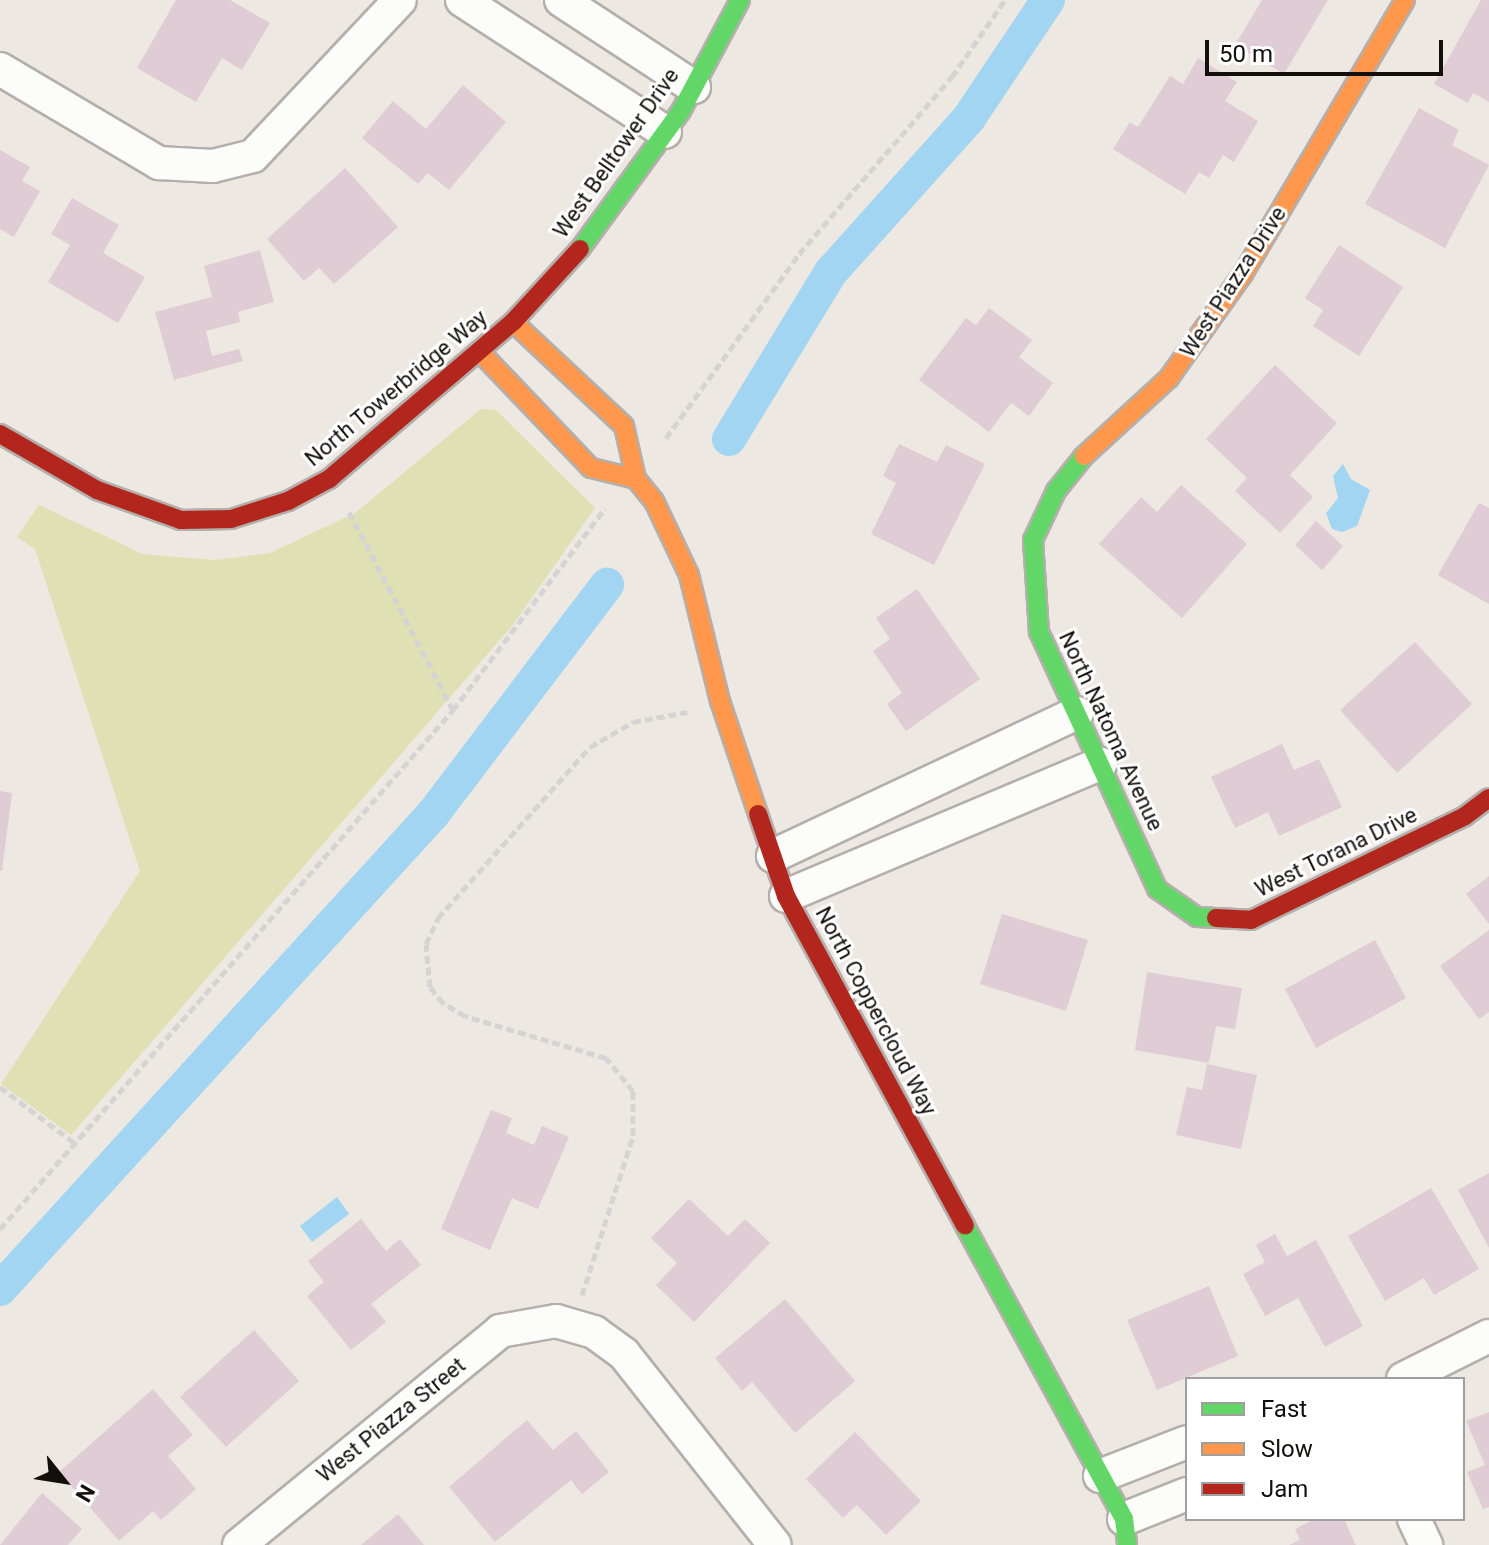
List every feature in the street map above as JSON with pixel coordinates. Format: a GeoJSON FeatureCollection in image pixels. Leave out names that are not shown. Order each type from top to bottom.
{"type":"FeatureCollection","features":[{"type":"Feature","properties":{"kind":"street"},"geometry":{"type":"LineString","coordinates":[[0,69],[159,163],[213,166],[253,156],[400,0]]}},
{"type":"Feature","properties":{"kind":"street"},"geometry":{"type":"LineString","coordinates":[[462,0],[665,132]]}},
{"type":"Feature","properties":{"kind":"street"},"geometry":{"type":"LineString","coordinates":[[561,0],[694,87]]}},
{"type":"Feature","properties":{"kind":"street","name":"West Belltower Drive"},"geometry":{"type":"LineString","coordinates":[[513,322],[578,251],[665,132],[694,87],[740,0]]}},
{"type":"Feature","properties":{"kind":"street","name":"West Piazza Drive"},"geometry":{"type":"LineString","coordinates":[[1033,540],[1072,470],[1169,378],[1243,274],[1405,0]]}},
{"type":"Feature","properties":{"kind":"street","name":"North Towerbridge Way"},"geometry":{"type":"LineString","coordinates":[[0,434],[137,508],[181,520],[231,519],[288,501],[337,474],[513,322]]}},
{"type":"Feature","properties":{"kind":"street","name":"North Coppercloud Way"},"geometry":{"type":"LineString","coordinates":[[513,322],[624,426],[636,479],[654,501],[689,575],[720,701],[786,896],[1100,1476],[1125,1532]]}},
{"type":"Feature","properties":{"kind":"street"},"geometry":{"type":"LineString","coordinates":[[479,351],[591,468],[636,479]]}},
{"type":"Feature","properties":{"kind":"street","name":"North Natoma Avenue"},"geometry":{"type":"LineString","coordinates":[[1033,540],[1039,632],[1157,889],[1197,917]]}},
{"type":"Feature","properties":{"kind":"street"},"geometry":{"type":"LineString","coordinates":[[773,856],[1077,713]]}},
{"type":"Feature","properties":{"kind":"street"},"geometry":{"type":"LineString","coordinates":[[786,896],[1100,764]]}},
{"type":"Feature","properties":{"kind":"street","name":"West Torana Drive"},"geometry":{"type":"LineString","coordinates":[[1197,917],[1251,920],[1465,816],[1489,798]]}},
{"type":"Feature","properties":{"kind":"street","name":"West Piazza Street"},"geometry":{"type":"LineString","coordinates":[[239,1545],[500,1331],[556,1321],[594,1332],[624,1354],[775,1545]]}},
{"type":"Feature","properties":{"kind":"street"},"geometry":{"type":"LineString","coordinates":[[1407,1377],[1489,1336]]}},
{"type":"Feature","properties":{"kind":"street"},"geometry":{"type":"LineString","coordinates":[[1100,1476],[1185,1443]]}},
{"type":"Feature","properties":{"kind":"street"},"geometry":{"type":"LineString","coordinates":[[1125,1532],[1185,1495]]}},
{"type":"Feature","properties":{"kind":"street"},"geometry":{"type":"LineString","coordinates":[[1415,1521],[1426,1545]]}},
{"type":"Feature","properties":{"kind":"path"},"geometry":{"type":"LineString","coordinates":[[659,447],[799,254],[952,77],[1005,0]]}},
{"type":"Feature","properties":{"kind":"path"},"geometry":{"type":"LineString","coordinates":[[0,1229],[453,710],[612,501]]}},
{"type":"Feature","properties":{"kind":"path"},"geometry":{"type":"LineString","coordinates":[[349,512],[453,710]]}},
{"type":"Feature","properties":{"kind":"path"},"geometry":{"type":"LineString","coordinates":[[582,1295],[633,1136],[633,1091],[606,1058],[465,1016],[443,1003],[430,987],[426,944],[438,918],[590,747],[633,722],[687,712]]}},
{"type":"Feature","properties":{"kind":"path"},"geometry":{"type":"LineString","coordinates":[[0,1087],[76,1144]]}},
{"type":"Feature","properties":{"kind":"green space"},"geometry":{"type":"Polygon","coordinates":[[[481,409],[496,410],[595,508],[512,626],[71,1135],[1,1084],[140,871],[35,549],[17,537],[39,505],[143,554],[215,560],[270,553],[355,513],[481,409]]]}},
{"type":"Feature","properties":{"kind":"water"},"geometry":{"type":"Polygon","coordinates":[[[1343,464],[1351,479],[1370,490],[1357,526],[1342,532],[1332,529],[1326,513],[1338,498],[1333,476],[1343,464]]]}},
{"type":"Feature","properties":{"kind":"water"},"geometry":{"type":"Polygon","coordinates":[[[337,1197],[349,1214],[312,1242],[300,1226],[337,1197]]]}},
{"type":"Feature","properties":{"kind":"building"},"geometry":{"type":"Polygon","coordinates":[[[176,0],[230,0],[270,23],[242,70],[222,58],[196,102],[137,68],[176,0]]]}},
{"type":"Feature","properties":{"kind":"building"},"geometry":{"type":"Polygon","coordinates":[[[1262,0],[1328,0],[1284,74],[1235,45],[1262,0]]]}},
{"type":"Feature","properties":{"kind":"building"},"geometry":{"type":"Polygon","coordinates":[[[1481,0],[1489,0],[1489,102],[1473,93],[1468,103],[1434,84],[1481,0]]]}},
{"type":"Feature","properties":{"kind":"building"},"geometry":{"type":"Polygon","coordinates":[[[1198,58],[1237,82],[1225,101],[1258,121],[1234,162],[1223,155],[1209,178],[1199,172],[1185,194],[1113,149],[1130,122],[1138,127],[1170,76],[1183,84],[1198,58]]]}},
{"type":"Feature","properties":{"kind":"building"},"geometry":{"type":"Polygon","coordinates":[[[463,85],[506,122],[449,190],[428,173],[418,184],[362,138],[393,101],[426,129],[463,85]]]}},
{"type":"Feature","properties":{"kind":"building"},"geometry":{"type":"Polygon","coordinates":[[[1419,108],[1459,130],[1452,145],[1489,165],[1445,248],[1365,204],[1419,108]]]}},
{"type":"Feature","properties":{"kind":"building"},"geometry":{"type":"Polygon","coordinates":[[[0,150],[30,167],[22,181],[40,191],[14,237],[0,229],[0,150]]]}},
{"type":"Feature","properties":{"kind":"building"},"geometry":{"type":"Polygon","coordinates":[[[345,168],[398,227],[334,284],[319,268],[304,281],[267,239],[345,168]]]}},
{"type":"Feature","properties":{"kind":"building"},"geometry":{"type":"Polygon","coordinates":[[[72,198],[119,225],[103,253],[145,277],[118,323],[48,282],[70,245],[51,234],[72,198]]]}},
{"type":"Feature","properties":{"kind":"building"},"geometry":{"type":"Polygon","coordinates":[[[1339,245],[1403,287],[1359,356],[1313,326],[1323,310],[1305,298],[1339,245]]]}},
{"type":"Feature","properties":{"kind":"building"},"geometry":{"type":"Polygon","coordinates":[[[260,250],[274,302],[238,312],[240,322],[206,331],[212,356],[239,349],[243,361],[174,380],[155,312],[212,297],[204,266],[260,250]]]}},
{"type":"Feature","properties":{"kind":"building"},"geometry":{"type":"Polygon","coordinates":[[[989,308],[1032,340],[1019,357],[1053,383],[1029,416],[1011,403],[989,432],[919,380],[966,318],[976,325],[989,308]]]}},
{"type":"Feature","properties":{"kind":"building"},"geometry":{"type":"Polygon","coordinates":[[[1275,365],[1337,423],[1290,475],[1313,497],[1280,533],[1235,491],[1247,478],[1206,439],[1275,365]]]}},
{"type":"Feature","properties":{"kind":"building"},"geometry":{"type":"Polygon","coordinates":[[[899,444],[937,462],[946,445],[985,464],[934,565],[871,534],[896,483],[883,476],[899,444]]]}},
{"type":"Feature","properties":{"kind":"building"},"geometry":{"type":"Polygon","coordinates":[[[1181,485],[1247,544],[1182,618],[1099,544],[1141,497],[1157,512],[1181,485]]]}},
{"type":"Feature","properties":{"kind":"building"},"geometry":{"type":"Polygon","coordinates":[[[1479,503],[1489,508],[1489,604],[1438,575],[1479,503]]]}},
{"type":"Feature","properties":{"kind":"building"},"geometry":{"type":"Polygon","coordinates":[[[1316,521],[1343,546],[1322,570],[1295,545],[1316,521]]]}},
{"type":"Feature","properties":{"kind":"building"},"geometry":{"type":"Polygon","coordinates":[[[917,589],[980,679],[906,731],[887,704],[902,693],[873,651],[890,639],[876,618],[917,589]]]}},
{"type":"Feature","properties":{"kind":"building"},"geometry":{"type":"Polygon","coordinates":[[[1415,642],[1472,704],[1397,773],[1340,710],[1415,642]]]}},
{"type":"Feature","properties":{"kind":"building"},"geometry":{"type":"Polygon","coordinates":[[[1282,744],[1294,770],[1319,759],[1342,807],[1279,836],[1268,812],[1235,828],[1211,777],[1282,744]]]}},
{"type":"Feature","properties":{"kind":"building"},"geometry":{"type":"Polygon","coordinates":[[[0,791],[12,793],[2,871],[0,871],[0,791]]]}},
{"type":"Feature","properties":{"kind":"building"},"geometry":{"type":"Polygon","coordinates":[[[1489,876],[1489,924],[1466,894],[1489,876]]]}},
{"type":"Feature","properties":{"kind":"building"},"geometry":{"type":"Polygon","coordinates":[[[1002,914],[1088,940],[1066,1011],[980,984],[1002,914]]]}},
{"type":"Feature","properties":{"kind":"building"},"geometry":{"type":"Polygon","coordinates":[[[1489,930],[1489,1012],[1479,1019],[1440,966],[1489,930]]]}},
{"type":"Feature","properties":{"kind":"building"},"geometry":{"type":"Polygon","coordinates":[[[1375,940],[1406,998],[1316,1048],[1285,989],[1375,940]]]}},
{"type":"Feature","properties":{"kind":"building"},"geometry":{"type":"Polygon","coordinates":[[[1147,972],[1242,988],[1235,1029],[1216,1026],[1209,1063],[1135,1050],[1147,972]]]}},
{"type":"Feature","properties":{"kind":"building"},"geometry":{"type":"Polygon","coordinates":[[[1207,1064],[1257,1075],[1241,1149],[1176,1135],[1187,1087],[1202,1090],[1207,1064]]]}},
{"type":"Feature","properties":{"kind":"building"},"geometry":{"type":"Polygon","coordinates":[[[491,1110],[512,1118],[506,1133],[534,1145],[542,1126],[569,1137],[538,1209],[512,1198],[490,1250],[441,1229],[491,1110]]]}},
{"type":"Feature","properties":{"kind":"building"},"geometry":{"type":"Polygon","coordinates":[[[1489,1173],[1489,1248],[1458,1190],[1489,1173]]]}},
{"type":"Feature","properties":{"kind":"building"},"geometry":{"type":"Polygon","coordinates":[[[1431,1188],[1479,1269],[1434,1295],[1424,1278],[1385,1301],[1348,1236],[1431,1188]]]}},
{"type":"Feature","properties":{"kind":"building"},"geometry":{"type":"Polygon","coordinates":[[[689,1199],[728,1236],[745,1219],[770,1243],[694,1322],[656,1285],[677,1263],[651,1238],[689,1199]]]}},
{"type":"Feature","properties":{"kind":"building"},"geometry":{"type":"Polygon","coordinates":[[[361,1219],[386,1251],[400,1239],[421,1265],[371,1304],[386,1322],[351,1350],[307,1296],[324,1282],[308,1261],[361,1219]]]}},
{"type":"Feature","properties":{"kind":"building"},"geometry":{"type":"Polygon","coordinates":[[[1275,1234],[1287,1256],[1316,1240],[1363,1326],[1325,1347],[1298,1298],[1265,1316],[1243,1274],[1265,1262],[1256,1245],[1275,1234]]]}},
{"type":"Feature","properties":{"kind":"building"},"geometry":{"type":"Polygon","coordinates":[[[1209,1286],[1238,1356],[1157,1390],[1127,1320],[1209,1286]]]}},
{"type":"Feature","properties":{"kind":"building"},"geometry":{"type":"Polygon","coordinates":[[[785,1299],[855,1381],[795,1433],[752,1382],[742,1391],[715,1358],[785,1299]]]}},
{"type":"Feature","properties":{"kind":"building"},"geometry":{"type":"Polygon","coordinates":[[[254,1330],[299,1381],[226,1447],[180,1397],[254,1330]]]}},
{"type":"Feature","properties":{"kind":"building"},"geometry":{"type":"Polygon","coordinates":[[[153,1389],[193,1435],[168,1456],[196,1489],[161,1520],[153,1511],[119,1541],[59,1472],[153,1389]]]}},
{"type":"Feature","properties":{"kind":"building"},"geometry":{"type":"Polygon","coordinates":[[[1489,1412],[1489,1507],[1483,1509],[1467,1472],[1485,1465],[1466,1421],[1489,1412]]]}},
{"type":"Feature","properties":{"kind":"building"},"geometry":{"type":"Polygon","coordinates":[[[527,1420],[553,1450],[576,1431],[609,1472],[582,1494],[571,1480],[495,1542],[449,1487],[527,1420]]]}},
{"type":"Feature","properties":{"kind":"building"},"geometry":{"type":"Polygon","coordinates":[[[855,1432],[921,1501],[886,1535],[857,1505],[843,1518],[806,1479],[855,1432]]]}},
{"type":"Feature","properties":{"kind":"building"},"geometry":{"type":"Polygon","coordinates":[[[42,1493],[82,1529],[68,1545],[0,1545],[42,1493]]]}},
{"type":"Feature","properties":{"kind":"building"},"geometry":{"type":"Polygon","coordinates":[[[398,1514],[424,1545],[361,1545],[398,1514]]]}},
{"type":"Feature","properties":{"kind":"building"},"geometry":{"type":"Polygon","coordinates":[[[1311,1521],[1345,1521],[1356,1545],[1289,1545],[1300,1540],[1295,1529],[1311,1521]]]}},
{"type":"Feature","properties":{"kind":"waterway"},"geometry":{"type":"LineString","coordinates":[[729,439],[831,272],[969,118],[1048,0]]}},
{"type":"Feature","properties":{"kind":"waterway"},"geometry":{"type":"LineString","coordinates":[[0,1289],[433,814],[607,585]]}},
{"type":"Feature","properties":{"kind":"traffic: fast"},"geometry":{"type":"LineString","coordinates":[[580,249],[681,111],[740,0]]}},
{"type":"Feature","properties":{"kind":"traffic: fast"},"geometry":{"type":"LineString","coordinates":[[1084,456],[1056,491],[1033,540],[1039,632],[1157,889],[1197,917],[1216,918]]}},
{"type":"Feature","properties":{"kind":"traffic: fast"},"geometry":{"type":"LineString","coordinates":[[965,1226],[1124,1519],[1127,1545]]}},
{"type":"Feature","properties":{"kind":"traffic: slow"},"geometry":{"type":"LineString","coordinates":[[1084,456],[1169,378],[1243,274],[1405,0]]}},
{"type":"Feature","properties":{"kind":"traffic: slow"},"geometry":{"type":"LineString","coordinates":[[513,322],[624,426],[636,479],[654,501],[689,575],[720,701],[758,814]]}},
{"type":"Feature","properties":{"kind":"traffic: slow"},"geometry":{"type":"LineString","coordinates":[[479,351],[591,468],[636,479]]}},
{"type":"Feature","properties":{"kind":"traffic: jam"},"geometry":{"type":"LineString","coordinates":[[0,434],[97,490],[181,520],[231,519],[288,501],[329,479],[513,322],[580,249]]}},
{"type":"Feature","properties":{"kind":"traffic: jam"},"geometry":{"type":"LineString","coordinates":[[1216,918],[1251,920],[1465,816],[1489,798]]}},
{"type":"Feature","properties":{"kind":"traffic: jam"},"geometry":{"type":"LineString","coordinates":[[758,814],[786,896],[965,1226]]}}]}
